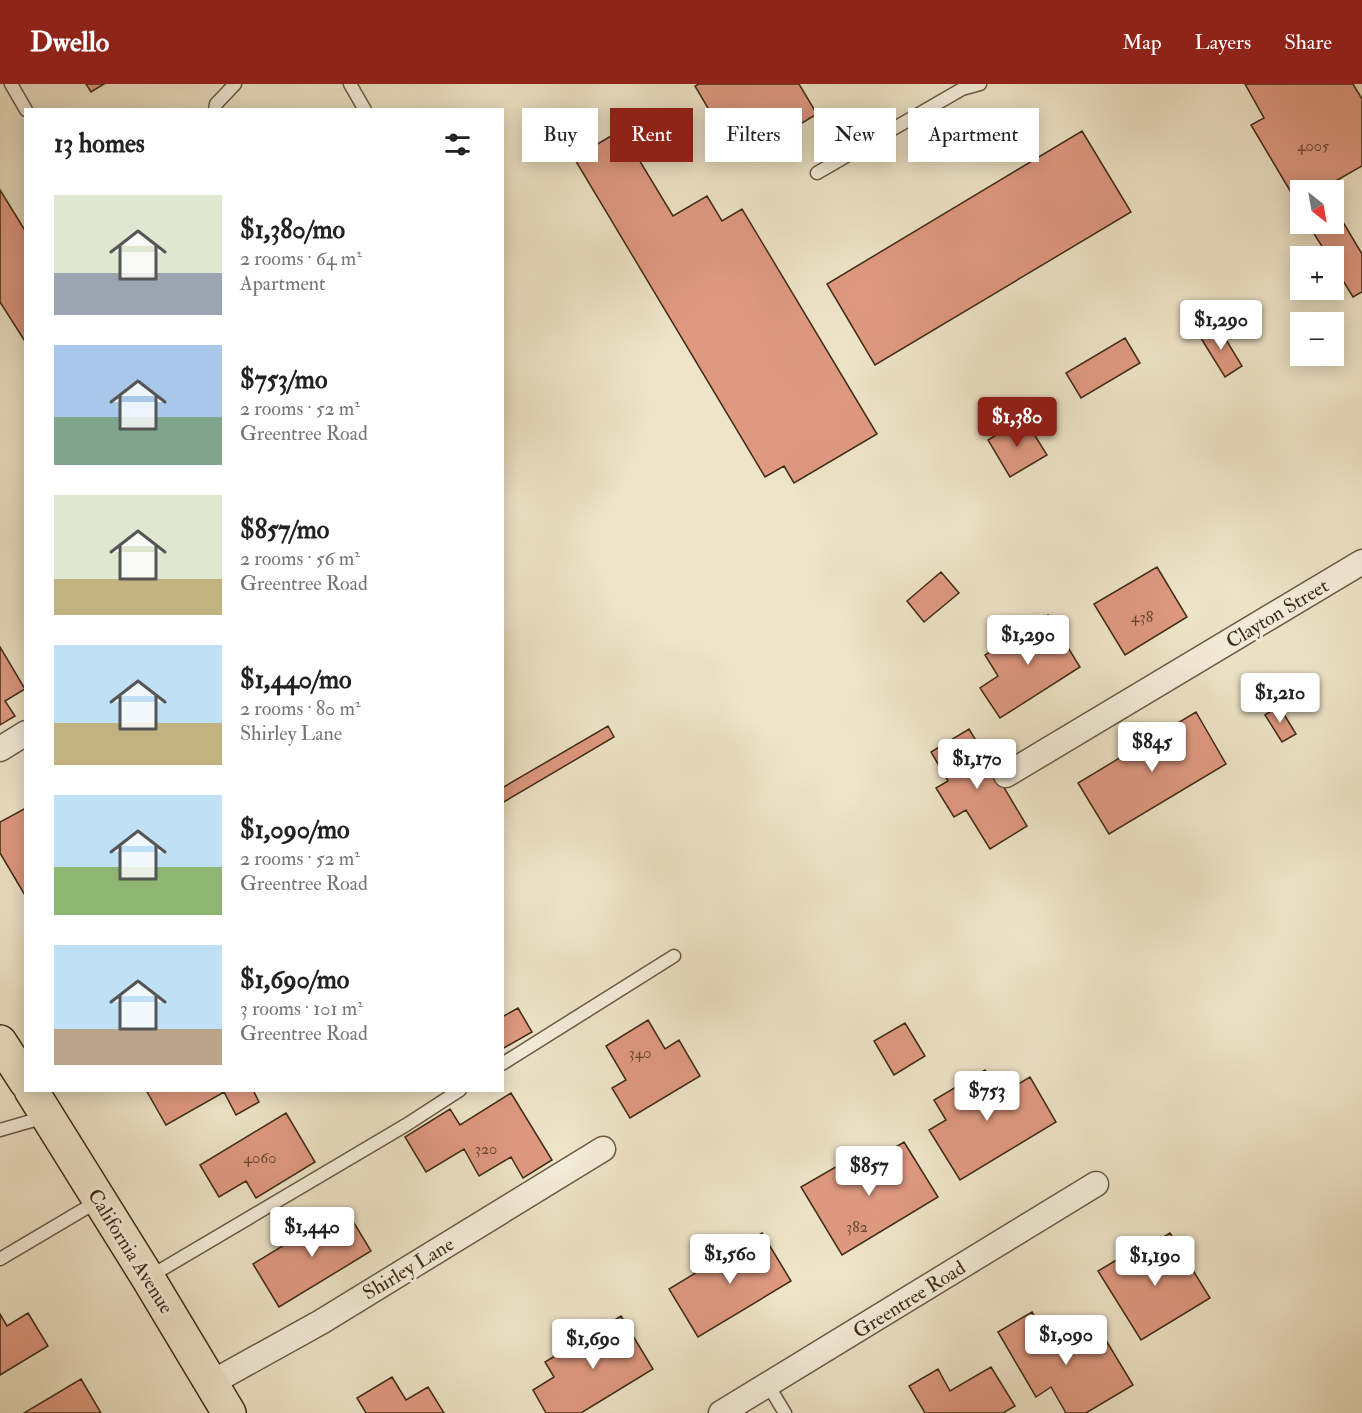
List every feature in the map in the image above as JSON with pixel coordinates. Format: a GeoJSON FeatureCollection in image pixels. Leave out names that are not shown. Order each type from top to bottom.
{"type":"FeatureCollection","features":[{"type":"Feature","properties":{"kind":"main road"},"geometry":{"type":"LineString","coordinates":[[0,1042],[24,1079]]}},
{"type":"Feature","properties":{"kind":"main road","name":"California Avenue"},"geometry":{"type":"LineString","coordinates":[[39,1103],[229,1413]]}},
{"type":"Feature","properties":{"kind":"street","name":"Clayton Street"},"geometry":{"type":"LineString","coordinates":[[1006,775],[1362,562]]}},
{"type":"Feature","properties":{"kind":"street"},"geometry":{"type":"LineString","coordinates":[[0,749],[24,734]]}},
{"type":"Feature","properties":{"kind":"street","name":"Shirley Lane"},"geometry":{"type":"LineString","coordinates":[[211,1383],[321,1322],[603,1149]]}},
{"type":"Feature","properties":{"kind":"street","name":"Greentree Road"},"geometry":{"type":"LineString","coordinates":[[721,1413],[1096,1184]]}},
{"type":"Feature","properties":{"kind":"lane"},"geometry":{"type":"LineString","coordinates":[[11,84],[25,108]]}},
{"type":"Feature","properties":{"kind":"lane"},"geometry":{"type":"LineString","coordinates":[[215,108],[216,104],[235,84]]}},
{"type":"Feature","properties":{"kind":"lane"},"geometry":{"type":"LineString","coordinates":[[350,84],[364,108]]}},
{"type":"Feature","properties":{"kind":"lane"},"geometry":{"type":"LineString","coordinates":[[817,173],[962,89],[980,84]]}},
{"type":"Feature","properties":{"kind":"lane"},"geometry":{"type":"LineString","coordinates":[[504,1063],[674,956]]}},
{"type":"Feature","properties":{"kind":"lane"},"geometry":{"type":"LineString","coordinates":[[148,1278],[406,1125],[457,1092]]}},
{"type":"Feature","properties":{"kind":"lane"},"geometry":{"type":"LineString","coordinates":[[0,1130],[39,1103]]}},
{"type":"Feature","properties":{"kind":"lane"},"geometry":{"type":"LineString","coordinates":[[0,1259],[99,1200]]}},
{"type":"Feature","properties":{"kind":"lane"},"geometry":{"type":"LineString","coordinates":[[768,1385],[785,1413]]}},
{"type":"Feature","properties":{"kind":"building"},"geometry":{"type":"Polygon","coordinates":[[[86,84],[104,84],[91,92],[86,84]]]}},
{"type":"Feature","properties":{"kind":"building"},"geometry":{"type":"Polygon","coordinates":[[[699,84],[799,84],[814,109],[814,116],[802,123],[802,108],[708,108],[695,86],[699,84]]]}},
{"type":"Feature","properties":{"kind":"building"},"geometry":{"type":"Polygon","coordinates":[[[1245,84],[1353,84],[1362,99],[1362,166],[1338,180],[1290,180],[1290,191],[1251,125],[1264,118],[1245,84]]]}},
{"type":"Feature","properties":{"kind":"building"},"geometry":{"type":"Polygon","coordinates":[[[1082,131],[1131,212],[875,365],[827,284],[1030,162],[1039,162],[1039,157],[1082,131]]]}},
{"type":"Feature","properties":{"kind":"building"},"geometry":{"type":"Polygon","coordinates":[[[610,137],[610,162],[640,162],[673,216],[707,196],[722,221],[742,209],[877,434],[794,483],[784,466],[765,477],[576,162],[598,162],[598,144],[610,137]]]}},
{"type":"Feature","properties":{"kind":"building"},"geometry":{"type":"Polygon","coordinates":[[[0,190],[24,229],[24,340],[0,302],[0,190]]]}},
{"type":"Feature","properties":{"kind":"building"},"geometry":{"type":"Polygon","coordinates":[[[1344,224],[1362,254],[1362,292],[1353,297],[1344,282],[1344,246],[1322,246],[1314,234],[1344,234],[1344,224]]]}},
{"type":"Feature","properties":{"kind":"building"},"geometry":{"type":"Polygon","coordinates":[[[1217,325],[1242,366],[1225,377],[1199,335],[1217,325]]]}},
{"type":"Feature","properties":{"kind":"building"},"geometry":{"type":"Polygon","coordinates":[[[1125,338],[1140,363],[1081,398],[1066,373],[1125,338]]]}},
{"type":"Feature","properties":{"kind":"building"},"geometry":{"type":"Polygon","coordinates":[[[1024,418],[1047,455],[1010,477],[988,440],[1024,418]]]}},
{"type":"Feature","properties":{"kind":"building"},"geometry":{"type":"Polygon","coordinates":[[[1157,567],[1187,617],[1125,655],[1094,604],[1157,567]]]}},
{"type":"Feature","properties":{"kind":"building"},"geometry":{"type":"Polygon","coordinates":[[[941,572],[959,593],[924,622],[907,601],[941,572]]]}},
{"type":"Feature","properties":{"kind":"building"},"geometry":{"type":"Polygon","coordinates":[[[1048,615],[1080,667],[1000,718],[980,688],[998,676],[985,655],[1048,615]]]}},
{"type":"Feature","properties":{"kind":"building"},"geometry":{"type":"Polygon","coordinates":[[[0,647],[24,690],[5,701],[15,716],[0,725],[0,647]]]}},
{"type":"Feature","properties":{"kind":"building"},"geometry":{"type":"Polygon","coordinates":[[[1279,706],[1296,734],[1282,742],[1265,715],[1279,706]]]}},
{"type":"Feature","properties":{"kind":"building"},"geometry":{"type":"Polygon","coordinates":[[[1196,712],[1226,764],[1109,834],[1078,783],[1196,712]]]}},
{"type":"Feature","properties":{"kind":"building"},"geometry":{"type":"Polygon","coordinates":[[[608,726],[614,737],[504,802],[504,787],[608,726]]]}},
{"type":"Feature","properties":{"kind":"building"},"geometry":{"type":"Polygon","coordinates":[[[969,729],[1027,826],[990,849],[966,810],[954,817],[936,788],[948,781],[931,752],[969,729]]]}},
{"type":"Feature","properties":{"kind":"building"},"geometry":{"type":"Polygon","coordinates":[[[24,809],[24,894],[0,853],[0,822],[24,809]]]}},
{"type":"Feature","properties":{"kind":"building"},"geometry":{"type":"Polygon","coordinates":[[[518,1008],[532,1032],[504,1048],[504,1016],[518,1008]]]}},
{"type":"Feature","properties":{"kind":"building"},"geometry":{"type":"Polygon","coordinates":[[[648,1020],[665,1049],[679,1040],[700,1076],[630,1118],[612,1088],[626,1080],[606,1046],[648,1020]]]}},
{"type":"Feature","properties":{"kind":"building"},"geometry":{"type":"Polygon","coordinates":[[[905,1023],[925,1056],[894,1075],[874,1041],[905,1023]]]}},
{"type":"Feature","properties":{"kind":"building"},"geometry":{"type":"Polygon","coordinates":[[[985,1070],[1000,1095],[1030,1077],[1056,1122],[960,1180],[929,1130],[946,1120],[934,1100],[985,1070]]]}},
{"type":"Feature","properties":{"kind":"building"},"geometry":{"type":"Polygon","coordinates":[[[147,1092],[224,1092],[166,1125],[147,1092]]]}},
{"type":"Feature","properties":{"kind":"building"},"geometry":{"type":"Polygon","coordinates":[[[224,1092],[254,1092],[259,1102],[236,1115],[224,1092]]]}},
{"type":"Feature","properties":{"kind":"building"},"geometry":{"type":"Polygon","coordinates":[[[511,1093],[552,1160],[523,1178],[511,1157],[479,1176],[464,1149],[426,1172],[405,1137],[450,1109],[460,1125],[511,1093]]]}},
{"type":"Feature","properties":{"kind":"building"},"geometry":{"type":"Polygon","coordinates":[[[286,1113],[315,1162],[256,1198],[246,1181],[219,1197],[200,1165],[286,1113]]]}},
{"type":"Feature","properties":{"kind":"building"},"geometry":{"type":"Polygon","coordinates":[[[904,1142],[938,1197],[842,1255],[801,1187],[846,1161],[853,1173],[904,1142]]]}},
{"type":"Feature","properties":{"kind":"building"},"geometry":{"type":"Polygon","coordinates":[[[345,1208],[371,1251],[279,1307],[253,1264],[345,1208]]]}},
{"type":"Feature","properties":{"kind":"building"},"geometry":{"type":"Polygon","coordinates":[[[762,1233],[791,1281],[698,1337],[669,1289],[762,1233]]]}},
{"type":"Feature","properties":{"kind":"building"},"geometry":{"type":"Polygon","coordinates":[[[1170,1233],[1210,1298],[1141,1340],[1098,1271],[1128,1253],[1138,1270],[1156,1260],[1148,1246],[1170,1233]]]}},
{"type":"Feature","properties":{"kind":"building"},"geometry":{"type":"Polygon","coordinates":[[[1032,1312],[1056,1352],[1098,1327],[1133,1385],[1086,1413],[1066,1413],[1051,1387],[1036,1397],[998,1332],[1032,1312]]]}},
{"type":"Feature","properties":{"kind":"building"},"geometry":{"type":"Polygon","coordinates":[[[28,1313],[48,1346],[0,1375],[0,1314],[7,1326],[28,1313]]]}},
{"type":"Feature","properties":{"kind":"building"},"geometry":{"type":"Polygon","coordinates":[[[621,1316],[653,1369],[581,1413],[546,1413],[533,1390],[554,1377],[545,1362],[621,1316]]]}},
{"type":"Feature","properties":{"kind":"building"},"geometry":{"type":"Polygon","coordinates":[[[991,1367],[1015,1406],[1003,1413],[925,1413],[909,1386],[938,1369],[950,1391],[991,1367]]]}},
{"type":"Feature","properties":{"kind":"building"},"geometry":{"type":"Polygon","coordinates":[[[392,1377],[406,1400],[428,1387],[444,1413],[366,1413],[357,1398],[392,1377]]]}},
{"type":"Feature","properties":{"kind":"building"},"geometry":{"type":"Polygon","coordinates":[[[81,1379],[101,1413],[24,1413],[81,1379]]]}}]}
